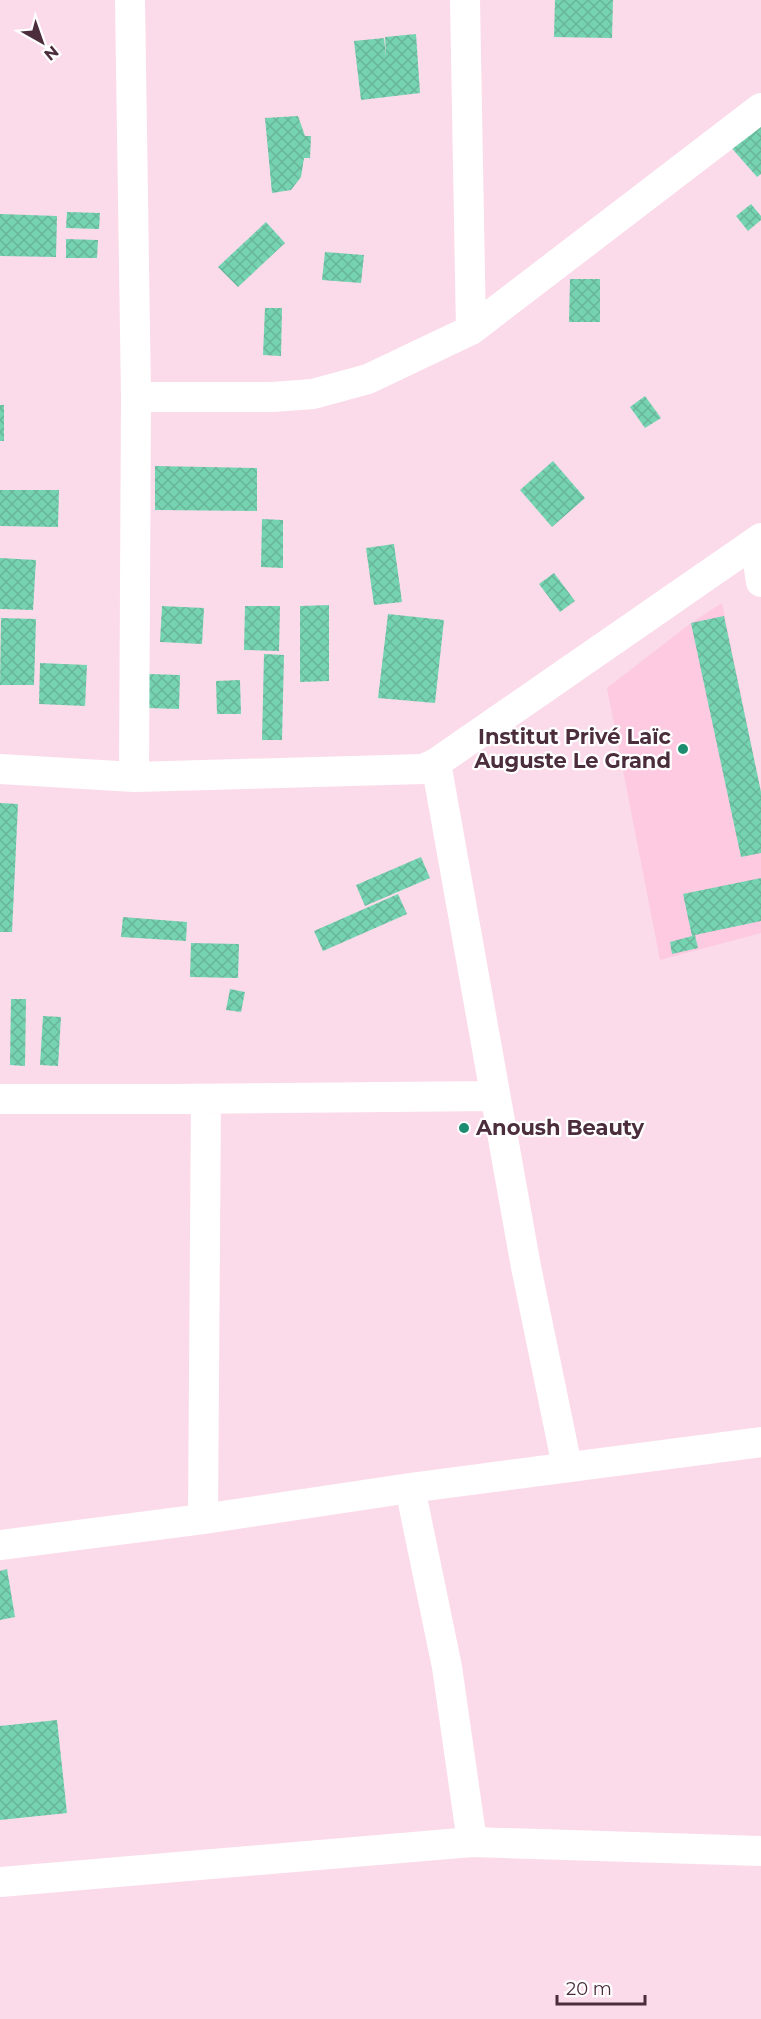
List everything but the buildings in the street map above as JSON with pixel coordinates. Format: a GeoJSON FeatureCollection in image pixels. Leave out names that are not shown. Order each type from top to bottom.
{"type":"FeatureCollection","features":[{"type":"Feature","properties":{"kind":"street"},"geometry":{"type":"LineString","coordinates":[[130,0],[136,397],[134,777]]}},
{"type":"Feature","properties":{"kind":"street"},"geometry":{"type":"LineString","coordinates":[[465,0],[471,330]]}},
{"type":"Feature","properties":{"kind":"street"},"geometry":{"type":"LineString","coordinates":[[136,397],[272,397],[313,394],[368,379],[471,330],[761,108]]}},
{"type":"Feature","properties":{"kind":"street"},"geometry":{"type":"LineString","coordinates":[[0,769],[134,777],[423,769],[436,763],[758,540]]}},
{"type":"Feature","properties":{"kind":"street"},"geometry":{"type":"LineString","coordinates":[[758,540],[761,582]]}},
{"type":"Feature","properties":{"kind":"street"},"geometry":{"type":"LineString","coordinates":[[436,763],[494,1096],[567,1466]]}},
{"type":"Feature","properties":{"kind":"street"},"geometry":{"type":"LineString","coordinates":[[0,1099],[494,1096]]}},
{"type":"Feature","properties":{"kind":"street"},"geometry":{"type":"LineString","coordinates":[[203,1519],[206,1099]]}},
{"type":"Feature","properties":{"kind":"street"},"geometry":{"type":"LineString","coordinates":[[0,1545],[203,1519],[567,1466],[761,1442]]}},
{"type":"Feature","properties":{"kind":"street"},"geometry":{"type":"LineString","coordinates":[[410,1488],[447,1667],[472,1842]]}},
{"type":"Feature","properties":{"kind":"street"},"geometry":{"type":"LineString","coordinates":[[0,1882],[472,1842],[761,1851]]}},
{"type":"Feature","properties":{"kind":"shaded area"},"geometry":{"type":"Polygon","coordinates":[[[722,603],[761,792],[761,933],[660,960],[607,688],[691,623],[722,603]]]}},
{"type":"Feature","properties":{"kind":"place","name":"Institut Privé Laïc Auguste Le Grand"},"geometry":{"type":"Point","coordinates":[683,749]}},
{"type":"Feature","properties":{"kind":"place","name":"Anoush Beauty"},"geometry":{"type":"Point","coordinates":[464,1128]}}]}
